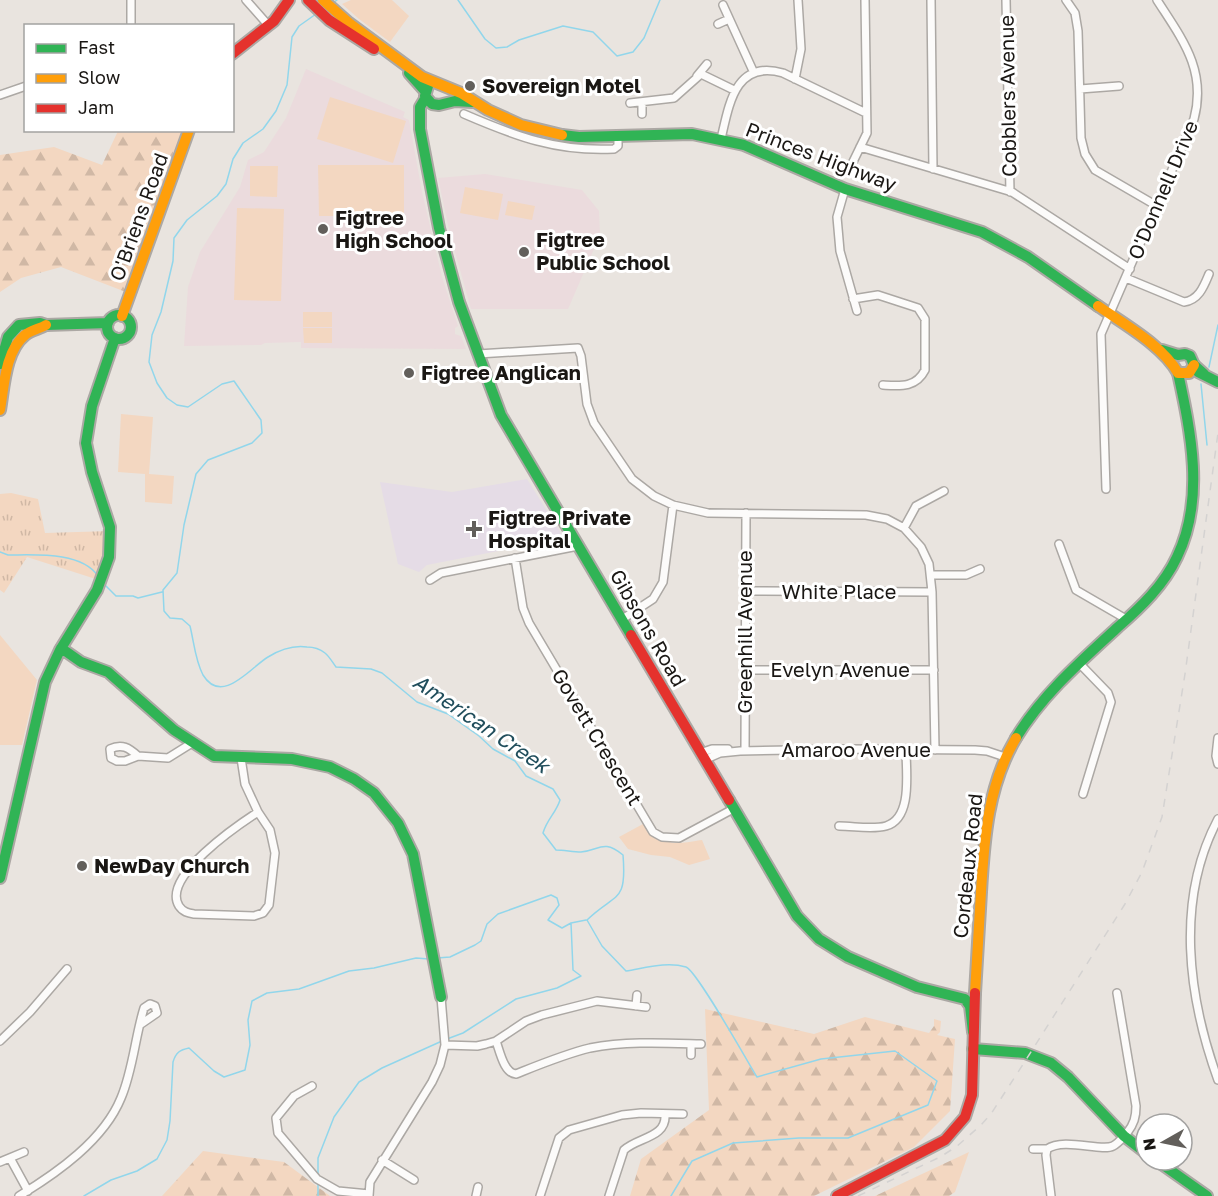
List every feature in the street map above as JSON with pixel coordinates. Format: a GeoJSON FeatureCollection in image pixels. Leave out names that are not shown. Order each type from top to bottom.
{"type":"FeatureCollection","features":[{"type":"Feature","properties":{"kind":"main road"},"geometry":{"type":"LineString","coordinates":[[234,52],[269,26],[289,0]]}},
{"type":"Feature","properties":{"kind":"main road","name":"Princes Highway"},"geometry":{"type":"LineString","coordinates":[[309,0],[422,77],[461,93],[475,103],[508,119],[539,129],[579,136],[692,134],[721,139],[744,145],[845,189],[967,226],[1004,242],[1183,367],[1204,374],[1218,382]]}},
{"type":"Feature","properties":{"kind":"main road","name":"Princes Highway"},"geometry":{"type":"LineString","coordinates":[[322,0],[333,16],[403,68],[432,99],[475,103]]}},
{"type":"Feature","properties":{"kind":"main road"},"geometry":{"type":"LineString","coordinates":[[432,99],[448,95],[440,84]]}},
{"type":"Feature","properties":{"kind":"main road","name":"Gibsons Road"},"geometry":{"type":"LineString","coordinates":[[440,84],[427,87],[432,99],[420,123],[431,191],[443,246],[459,302],[501,416],[797,916],[819,939],[848,957],[925,990],[959,997],[969,1002],[973,1032]]}},
{"type":"Feature","properties":{"kind":"main road","name":"O'Briens Road"},"geometry":{"type":"LineString","coordinates":[[0,878],[45,682],[61,648],[102,581],[110,554],[108,515],[89,465],[86,440],[88,422],[114,338],[126,336],[130,330],[129,322],[122,316],[188,132]]}},
{"type":"Feature","properties":{"kind":"main road"},"geometry":{"type":"LineString","coordinates":[[114,338],[109,333],[108,323],[114,316],[122,316]]}},
{"type":"Feature","properties":{"kind":"main road"},"geometry":{"type":"LineString","coordinates":[[0,364],[5,345],[15,328],[29,323],[46,325],[108,323]]}},
{"type":"Feature","properties":{"kind":"main road"},"geometry":{"type":"LineString","coordinates":[[0,410],[17,343],[26,334],[46,325]]}},
{"type":"Feature","properties":{"kind":"main road","name":"Cordeaux Road"},"geometry":{"type":"LineString","coordinates":[[837,1196],[936,1146],[956,1131],[970,1106],[985,833],[994,786],[1004,759],[1032,713],[1051,690],[1148,598],[1161,584],[1176,561],[1192,514],[1194,466],[1182,392],[1183,367]]}},
{"type":"Feature","properties":{"kind":"main road"},"geometry":{"type":"LineString","coordinates":[[61,648],[81,662],[108,672],[174,730],[214,756],[292,759],[330,767],[354,779],[374,793],[406,837],[413,854],[441,997]]}},
{"type":"Feature","properties":{"kind":"main road","name":"Gibsons Road"},"geometry":{"type":"LineString","coordinates":[[942,993],[975,992]]}},
{"type":"Feature","properties":{"kind":"main road"},"geometry":{"type":"LineString","coordinates":[[973,1049],[1025,1053],[1051,1063],[1068,1077],[1134,1144]]}},
{"type":"Feature","properties":{"kind":"main road"},"geometry":{"type":"LineString","coordinates":[[1173,1172],[1207,1196]]}},
{"type":"Feature","properties":{"kind":"street"},"geometry":{"type":"LineString","coordinates":[[131,0],[131,24]]}},
{"type":"Feature","properties":{"kind":"street"},"geometry":{"type":"LineString","coordinates":[[246,0],[269,26]]}},
{"type":"Feature","properties":{"kind":"street"},"geometry":{"type":"LineString","coordinates":[[795,79],[801,49],[798,0]]}},
{"type":"Feature","properties":{"kind":"street"},"geometry":{"type":"LineString","coordinates":[[849,170],[867,133],[865,0]]}},
{"type":"Feature","properties":{"kind":"street"},"geometry":{"type":"LineString","coordinates":[[931,0],[933,169]]}},
{"type":"Feature","properties":{"kind":"street","name":"Cobblers Avenue"},"geometry":{"type":"LineString","coordinates":[[1006,0],[1010,192]]}},
{"type":"Feature","properties":{"kind":"street"},"geometry":{"type":"LineString","coordinates":[[1066,0],[1075,13],[1078,31],[1081,138],[1085,154],[1095,170],[1157,206]]}},
{"type":"Feature","properties":{"kind":"street","name":"O'Donnell Drive"},"geometry":{"type":"LineString","coordinates":[[1106,489],[1101,341],[1103,327],[1194,119],[1197,96],[1193,60],[1157,0]]}},
{"type":"Feature","properties":{"kind":"street"},"geometry":{"type":"LineString","coordinates":[[723,4],[754,73]]}},
{"type":"Feature","properties":{"kind":"street"},"geometry":{"type":"LineString","coordinates":[[718,24],[729,19]]}},
{"type":"Feature","properties":{"kind":"street"},"geometry":{"type":"LineString","coordinates":[[630,103],[674,98],[707,63]]}},
{"type":"Feature","properties":{"kind":"street"},"geometry":{"type":"LineString","coordinates":[[721,139],[734,90],[742,80],[754,73],[775,71],[866,113]]}},
{"type":"Feature","properties":{"kind":"street"},"geometry":{"type":"LineString","coordinates":[[697,75],[703,74],[734,90]]}},
{"type":"Feature","properties":{"kind":"street"},"geometry":{"type":"LineString","coordinates":[[1080,89],[1119,86]]}},
{"type":"Feature","properties":{"kind":"street"},"geometry":{"type":"LineString","coordinates":[[0,95],[24,87]]}},
{"type":"Feature","properties":{"kind":"street"},"geometry":{"type":"LineString","coordinates":[[642,103],[642,114]]}},
{"type":"Feature","properties":{"kind":"street"},"geometry":{"type":"LineString","coordinates":[[464,114],[528,140],[561,147],[614,149],[618,146],[618,137]]}},
{"type":"Feature","properties":{"kind":"street"},"geometry":{"type":"LineString","coordinates":[[860,147],[1010,192],[1130,269]]}},
{"type":"Feature","properties":{"kind":"street"},"geometry":{"type":"LineString","coordinates":[[845,189],[837,222],[840,255],[857,311]]}},
{"type":"Feature","properties":{"kind":"street"},"geometry":{"type":"LineString","coordinates":[[1126,278],[1184,302],[1196,297],[1209,274]]}},
{"type":"Feature","properties":{"kind":"street"},"geometry":{"type":"LineString","coordinates":[[853,299],[878,294],[918,308],[925,319],[925,370],[922,376],[909,385],[883,386]]}},
{"type":"Feature","properties":{"kind":"street"},"geometry":{"type":"LineString","coordinates":[[478,354],[578,348],[587,404],[594,423],[632,479],[654,496],[673,505],[708,513],[866,515],[887,519],[904,528],[921,547],[931,575],[935,750]]}},
{"type":"Feature","properties":{"kind":"street"},"geometry":{"type":"LineString","coordinates":[[904,528],[916,506],[944,491]]}},
{"type":"Feature","properties":{"kind":"street"},"geometry":{"type":"LineString","coordinates":[[621,620],[653,599],[663,582],[673,505]]}},
{"type":"Feature","properties":{"kind":"street","name":"Greenhill Avenue"},"geometry":{"type":"LineString","coordinates":[[742,751],[746,670],[746,513]]}},
{"type":"Feature","properties":{"kind":"street"},"geometry":{"type":"LineString","coordinates":[[1059,544],[1076,590],[1126,619]]}},
{"type":"Feature","properties":{"kind":"street"},"geometry":{"type":"LineString","coordinates":[[430,580],[441,573],[578,546]]}},
{"type":"Feature","properties":{"kind":"street","name":"Govett Crescent"},"geometry":{"type":"LineString","coordinates":[[515,558],[523,608],[530,623],[653,832],[662,837],[679,838],[733,809]]}},
{"type":"Feature","properties":{"kind":"street"},"geometry":{"type":"LineString","coordinates":[[931,575],[966,574],[980,569]]}},
{"type":"Feature","properties":{"kind":"street","name":"White Place"},"geometry":{"type":"LineString","coordinates":[[746,591],[932,592]]}},
{"type":"Feature","properties":{"kind":"street"},"geometry":{"type":"LineString","coordinates":[[1080,663],[1108,693],[1111,702],[1083,794]]}},
{"type":"Feature","properties":{"kind":"street","name":"Evelyn Avenue"},"geometry":{"type":"LineString","coordinates":[[746,670],[934,669]]}},
{"type":"Feature","properties":{"kind":"street"},"geometry":{"type":"LineString","coordinates":[[1218,738],[1216,756],[1218,764]]}},
{"type":"Feature","properties":{"kind":"street"},"geometry":{"type":"LineString","coordinates":[[138,756],[168,758],[192,743]]}},
{"type":"Feature","properties":{"kind":"street","name":"Amaroo Avenue"},"geometry":{"type":"LineString","coordinates":[[702,756],[712,749],[742,751],[935,750],[972,751],[1004,759]]}},
{"type":"Feature","properties":{"kind":"street"},"geometry":{"type":"LineString","coordinates":[[839,826],[885,826],[899,818],[905,803],[906,750]]}},
{"type":"Feature","properties":{"kind":"street"},"geometry":{"type":"LineString","coordinates":[[241,758],[245,784],[258,812],[270,830],[275,853],[267,909],[254,916],[194,914],[182,910],[176,900],[176,894],[177,888],[188,872],[213,844],[258,812]]}},
{"type":"Feature","properties":{"kind":"street"},"geometry":{"type":"LineString","coordinates":[[1218,819],[1200,862],[1192,898],[1190,928],[1191,966],[1197,1010],[1218,1080]]}},
{"type":"Feature","properties":{"kind":"street"},"geometry":{"type":"LineString","coordinates":[[0,1041],[30,1012],[67,969]]}},
{"type":"Feature","properties":{"kind":"street"},"geometry":{"type":"LineString","coordinates":[[1033,1149],[1047,1149],[1061,1145],[1110,1147],[1131,1128],[1136,1116],[1118,993]]}},
{"type":"Feature","properties":{"kind":"street"},"geometry":{"type":"LineString","coordinates":[[636,1006],[637,995]]}},
{"type":"Feature","properties":{"kind":"street"},"geometry":{"type":"LineString","coordinates":[[312,1086],[294,1096],[276,1118],[278,1133],[317,1179],[338,1191],[369,1195],[370,1182],[432,1082],[444,1054],[441,997]]}},
{"type":"Feature","properties":{"kind":"street"},"geometry":{"type":"LineString","coordinates":[[445,1045],[477,1046],[496,1041],[526,1021],[597,1001],[646,1007]]}},
{"type":"Feature","properties":{"kind":"street"},"geometry":{"type":"LineString","coordinates":[[19,1196],[47,1178],[105,1126],[122,1096],[141,1024]]}},
{"type":"Feature","properties":{"kind":"street"},"geometry":{"type":"LineString","coordinates":[[496,1041],[507,1069],[516,1074],[572,1053],[600,1047],[632,1043],[701,1044]]}},
{"type":"Feature","properties":{"kind":"street"},"geometry":{"type":"LineString","coordinates":[[691,1044],[691,1055]]}},
{"type":"Feature","properties":{"kind":"street"},"geometry":{"type":"LineString","coordinates":[[540,1196],[557,1143],[563,1134],[609,1117],[641,1113],[683,1114]]}},
{"type":"Feature","properties":{"kind":"street"},"geometry":{"type":"LineString","coordinates":[[609,1196],[624,1150],[661,1131],[665,1124],[665,1114]]}},
{"type":"Feature","properties":{"kind":"street"},"geometry":{"type":"LineString","coordinates":[[1047,1149],[1051,1196]]}},
{"type":"Feature","properties":{"kind":"street"},"geometry":{"type":"LineString","coordinates":[[0,1162],[24,1152]]}},
{"type":"Feature","properties":{"kind":"street"},"geometry":{"type":"LineString","coordinates":[[10,1158],[28,1191]]}},
{"type":"Feature","properties":{"kind":"street"},"geometry":{"type":"LineString","coordinates":[[382,1160],[414,1180]]}},
{"type":"Feature","properties":{"kind":"street"},"geometry":{"type":"LineString","coordinates":[[476,1196],[478,1186]]}},
{"type":"Feature","properties":{"kind":"shaded area","name":"Figtree High School"},"geometry":{"type":"Polygon","coordinates":[[[306,69],[405,112],[403,117],[409,120],[422,192],[442,277],[458,326],[455,328],[455,334],[461,336],[466,349],[301,348],[301,342],[184,346],[188,287],[200,252],[240,187],[248,160],[264,152],[286,118],[306,69]]]}},
{"type":"Feature","properties":{"kind":"shaded area","name":"Figtree Public School"},"geometry":{"type":"Polygon","coordinates":[[[485,174],[582,190],[599,211],[600,235],[568,309],[471,309],[450,234],[438,178],[485,174]]]}},
{"type":"Feature","properties":{"kind":"shaded area","name":"Figtree Private Hospital"},"geometry":{"type":"Polygon","coordinates":[[[527,479],[564,538],[427,565],[419,572],[398,564],[380,482],[452,492],[527,479]]]}},
{"type":"Feature","properties":{"kind":"green space"},"geometry":{"type":"Polygon","coordinates":[[[351,0],[392,0],[409,16],[390,42],[342,4],[351,0]]]}},
{"type":"Feature","properties":{"kind":"green space"},"geometry":{"type":"Polygon","coordinates":[[[330,97],[406,121],[393,163],[317,139],[330,97]]]}},
{"type":"Feature","properties":{"kind":"green space"},"geometry":{"type":"Polygon","coordinates":[[[118,132],[189,132],[131,294],[61,267],[21,278],[0,292],[0,155],[54,147],[102,165],[118,132]]]}},
{"type":"Feature","properties":{"kind":"green space"},"geometry":{"type":"Polygon","coordinates":[[[318,165],[404,165],[404,216],[319,216],[318,165]]]}},
{"type":"Feature","properties":{"kind":"green space"},"geometry":{"type":"Polygon","coordinates":[[[250,166],[278,166],[277,197],[250,196],[250,166]]]}},
{"type":"Feature","properties":{"kind":"green space"},"geometry":{"type":"Polygon","coordinates":[[[465,187],[503,194],[498,220],[460,213],[465,187]]]}},
{"type":"Feature","properties":{"kind":"green space"},"geometry":{"type":"Polygon","coordinates":[[[508,201],[535,206],[532,220],[505,215],[508,201]]]}},
{"type":"Feature","properties":{"kind":"green space"},"geometry":{"type":"Polygon","coordinates":[[[237,208],[284,209],[281,301],[234,300],[237,208]]]}},
{"type":"Feature","properties":{"kind":"green space"},"geometry":{"type":"Polygon","coordinates":[[[303,312],[332,312],[332,327],[303,327],[303,312]]]}},
{"type":"Feature","properties":{"kind":"green space"},"geometry":{"type":"Polygon","coordinates":[[[303,328],[332,328],[332,343],[304,343],[303,328]]]}},
{"type":"Feature","properties":{"kind":"green space"},"geometry":{"type":"Polygon","coordinates":[[[121,414],[153,417],[149,474],[174,476],[172,504],[145,502],[145,474],[118,472],[121,414]]]}},
{"type":"Feature","properties":{"kind":"green space"},"geometry":{"type":"Polygon","coordinates":[[[11,493],[38,499],[45,533],[110,531],[102,581],[27,557],[4,593],[0,590],[0,494],[11,493]]]}},
{"type":"Feature","properties":{"kind":"green space"},"geometry":{"type":"Polygon","coordinates":[[[0,635],[37,680],[22,745],[0,745],[0,635]]]}},
{"type":"Feature","properties":{"kind":"green space"},"geometry":{"type":"Polygon","coordinates":[[[643,824],[670,842],[683,843],[702,840],[710,859],[689,865],[670,857],[628,849],[619,837],[643,824]]]}},
{"type":"Feature","properties":{"kind":"green space"},"geometry":{"type":"Polygon","coordinates":[[[705,1009],[814,1034],[865,1017],[929,1033],[934,1026],[934,1019],[941,1021],[940,1032],[937,1035],[955,1039],[950,1111],[914,1147],[814,1196],[630,1196],[641,1159],[709,1110],[705,1009]]]}},
{"type":"Feature","properties":{"kind":"green space"},"geometry":{"type":"Polygon","coordinates":[[[203,1151],[284,1162],[330,1196],[162,1196],[203,1151]]]}},
{"type":"Feature","properties":{"kind":"green space"},"geometry":{"type":"Polygon","coordinates":[[[969,1152],[955,1192],[949,1196],[875,1196],[969,1152]]]}},
{"type":"Feature","properties":{"kind":"waterway","name":"American Creek"},"geometry":{"type":"LineString","coordinates":[[333,3],[337,0]]}},
{"type":"Feature","properties":{"kind":"waterway","name":"American Creek"},"geometry":{"type":"LineString","coordinates":[[458,0],[485,39],[496,48],[507,47],[519,40],[563,26],[593,32],[617,56],[633,52],[644,38],[660,0]]}},
{"type":"Feature","properties":{"kind":"waterway","name":"American Creek"},"geometry":{"type":"LineString","coordinates":[[316,14],[299,26],[292,37],[287,85],[276,111],[263,129],[243,143],[233,159],[226,184],[217,196],[187,220],[174,238],[173,261],[161,312],[152,335],[149,362],[157,383],[167,398],[177,405],[188,407],[222,384],[234,381],[261,420],[262,433],[252,443],[208,460],[196,474],[184,525],[177,573],[163,590],[164,611],[170,618],[182,619],[190,626],[198,663],[203,675],[211,684],[219,687],[227,686],[268,657],[282,650],[292,647],[316,648],[326,654],[336,667],[371,669],[382,673],[417,702],[448,714],[493,749],[515,761],[526,776],[553,789],[560,800],[543,833],[556,850],[581,852],[606,846],[623,855],[624,871],[621,890],[587,920],[602,946],[626,971],[679,965],[692,972],[711,999],[757,1077],[821,1059],[895,1051],[937,1081],[928,1105],[848,1138],[799,1138],[733,1143],[692,1161],[671,1196]]}},
{"type":"Feature","properties":{"kind":"waterway"},"geometry":{"type":"LineString","coordinates":[[1209,367],[1218,325]]}},
{"type":"Feature","properties":{"kind":"waterway"},"geometry":{"type":"LineString","coordinates":[[1201,384],[1207,445]]}},
{"type":"Feature","properties":{"kind":"waterway"},"geometry":{"type":"LineString","coordinates":[[0,552],[8,555],[69,558],[90,568],[98,576]]}},
{"type":"Feature","properties":{"kind":"waterway"},"geometry":{"type":"LineString","coordinates":[[104,584],[116,596],[138,598],[162,592]]}},
{"type":"Feature","properties":{"kind":"waterway"},"geometry":{"type":"LineString","coordinates":[[437,958],[450,957],[481,941],[487,924],[498,914],[551,895],[557,898],[559,905],[548,920],[562,928],[571,923],[586,920]]}},
{"type":"Feature","properties":{"kind":"waterway"},"geometry":{"type":"LineString","coordinates":[[447,1039],[463,1033],[516,999],[557,988],[581,976],[573,970],[571,923]]}},
{"type":"Feature","properties":{"kind":"waterway"},"geometry":{"type":"LineString","coordinates":[[84,1196],[111,1180],[137,1171],[157,1159],[167,1140],[173,1062],[179,1052],[189,1048],[224,1077],[245,1070],[250,1045],[248,1020],[252,1001],[267,993],[299,989],[349,971],[374,968],[416,958],[429,959]]}},
{"type":"Feature","properties":{"kind":"waterway"},"geometry":{"type":"LineString","coordinates":[[318,1174],[318,1158],[334,1117],[359,1082],[382,1068],[442,1041]]}},
{"type":"Feature","properties":{"kind":"waterway"},"geometry":{"type":"LineString","coordinates":[[318,1182],[318,1196]]}},
{"type":"Feature","properties":{"kind":"railway"},"geometry":{"type":"LineString","coordinates":[[858,1196],[940,1157],[956,1147],[991,1114],[1125,904],[1142,872],[1162,817],[1185,674],[1218,433]]}},
{"type":"Feature","properties":{"kind":"traffic: fast"},"geometry":{"type":"LineString","coordinates":[[409,73],[425,91]]}},
{"type":"Feature","properties":{"kind":"traffic: fast"},"geometry":{"type":"LineString","coordinates":[[428,86],[425,96],[432,104],[439,105],[455,101],[472,102]]}},
{"type":"Feature","properties":{"kind":"traffic: fast"},"geometry":{"type":"LineString","coordinates":[[426,97],[420,107],[420,129],[439,228],[459,302],[501,415],[631,635]]}},
{"type":"Feature","properties":{"kind":"traffic: fast"},"geometry":{"type":"LineString","coordinates":[[562,135],[579,137],[692,134],[744,145],[845,189],[982,232],[1028,257],[1098,306]]}},
{"type":"Feature","properties":{"kind":"traffic: fast"},"geometry":{"type":"LineString","coordinates":[[119,315],[127,319],[131,327],[127,335],[119,339],[111,335],[107,327],[111,319],[119,315]]}},
{"type":"Feature","properties":{"kind":"traffic: fast"},"geometry":{"type":"LineString","coordinates":[[0,364],[8,337],[19,325],[108,323]]}},
{"type":"Feature","properties":{"kind":"traffic: fast"},"geometry":{"type":"LineString","coordinates":[[0,878],[45,682],[60,650],[97,590],[109,557],[110,527],[92,472],[86,443],[92,406],[115,338]]}},
{"type":"Feature","properties":{"kind":"traffic: fast"},"geometry":{"type":"LineString","coordinates":[[1162,350],[1190,356],[1194,365],[1204,374]]}},
{"type":"Feature","properties":{"kind":"traffic: fast"},"geometry":{"type":"LineString","coordinates":[[1198,372],[1218,382]]}},
{"type":"Feature","properties":{"kind":"traffic: fast"},"geometry":{"type":"LineString","coordinates":[[1016,738],[1026,722],[1063,679],[1151,595],[1166,577],[1177,557],[1186,535],[1193,489],[1191,442],[1178,373]]}},
{"type":"Feature","properties":{"kind":"traffic: fast"},"geometry":{"type":"LineString","coordinates":[[61,648],[81,662],[108,672],[174,730],[214,756],[292,759],[330,767],[354,779],[374,793],[398,823],[413,854],[441,997]]}},
{"type":"Feature","properties":{"kind":"traffic: fast"},"geometry":{"type":"LineString","coordinates":[[729,800],[797,916],[819,939],[848,957],[917,987],[965,999],[970,1006],[973,1032]]}},
{"type":"Feature","properties":{"kind":"traffic: fast"},"geometry":{"type":"LineString","coordinates":[[973,1049],[1025,1053],[1051,1063],[1068,1077],[1134,1144]]}},
{"type":"Feature","properties":{"kind":"traffic: fast"},"geometry":{"type":"LineString","coordinates":[[1173,1172],[1207,1196]]}},
{"type":"Feature","properties":{"kind":"traffic: slow"},"geometry":{"type":"LineString","coordinates":[[323,0],[349,23],[422,77],[461,93],[488,110],[521,125],[562,135]]}},
{"type":"Feature","properties":{"kind":"traffic: slow"},"geometry":{"type":"LineString","coordinates":[[122,316],[188,132]]}},
{"type":"Feature","properties":{"kind":"traffic: slow"},"geometry":{"type":"LineString","coordinates":[[1098,306],[1153,345],[1178,373],[1189,373],[1194,365]]}},
{"type":"Feature","properties":{"kind":"traffic: slow"},"geometry":{"type":"LineString","coordinates":[[0,410],[13,350],[25,335],[46,325]]}},
{"type":"Feature","properties":{"kind":"traffic: slow"},"geometry":{"type":"LineString","coordinates":[[975,993],[982,872],[989,813],[999,774],[1016,738]]}},
{"type":"Feature","properties":{"kind":"traffic: jam"},"geometry":{"type":"LineString","coordinates":[[234,52],[274,21],[289,0]]}},
{"type":"Feature","properties":{"kind":"traffic: jam"},"geometry":{"type":"LineString","coordinates":[[308,0],[329,20],[374,49]]}},
{"type":"Feature","properties":{"kind":"traffic: jam"},"geometry":{"type":"LineString","coordinates":[[631,635],[729,800]]}},
{"type":"Feature","properties":{"kind":"traffic: jam"},"geometry":{"type":"LineString","coordinates":[[837,1196],[945,1140],[965,1117],[972,1095],[975,993]]}},
{"type":"Feature","properties":{"kind":"place","name":"Sovereign Motel"},"geometry":{"type":"Point","coordinates":[470,86]}},
{"type":"Feature","properties":{"kind":"place","name":"Figtree High School"},"geometry":{"type":"Point","coordinates":[323,229]}},
{"type":"Feature","properties":{"kind":"place","name":"Figtree Public School"},"geometry":{"type":"Point","coordinates":[524,252]}},
{"type":"Feature","properties":{"kind":"place","name":"Figtree Anglican"},"geometry":{"type":"Point","coordinates":[409,373]}},
{"type":"Feature","properties":{"kind":"place","name":"Figtree Private Hospital"},"geometry":{"type":"Point","coordinates":[474,529]}},
{"type":"Feature","properties":{"kind":"place","name":"NewDay Church"},"geometry":{"type":"Point","coordinates":[82,866]}}]}
